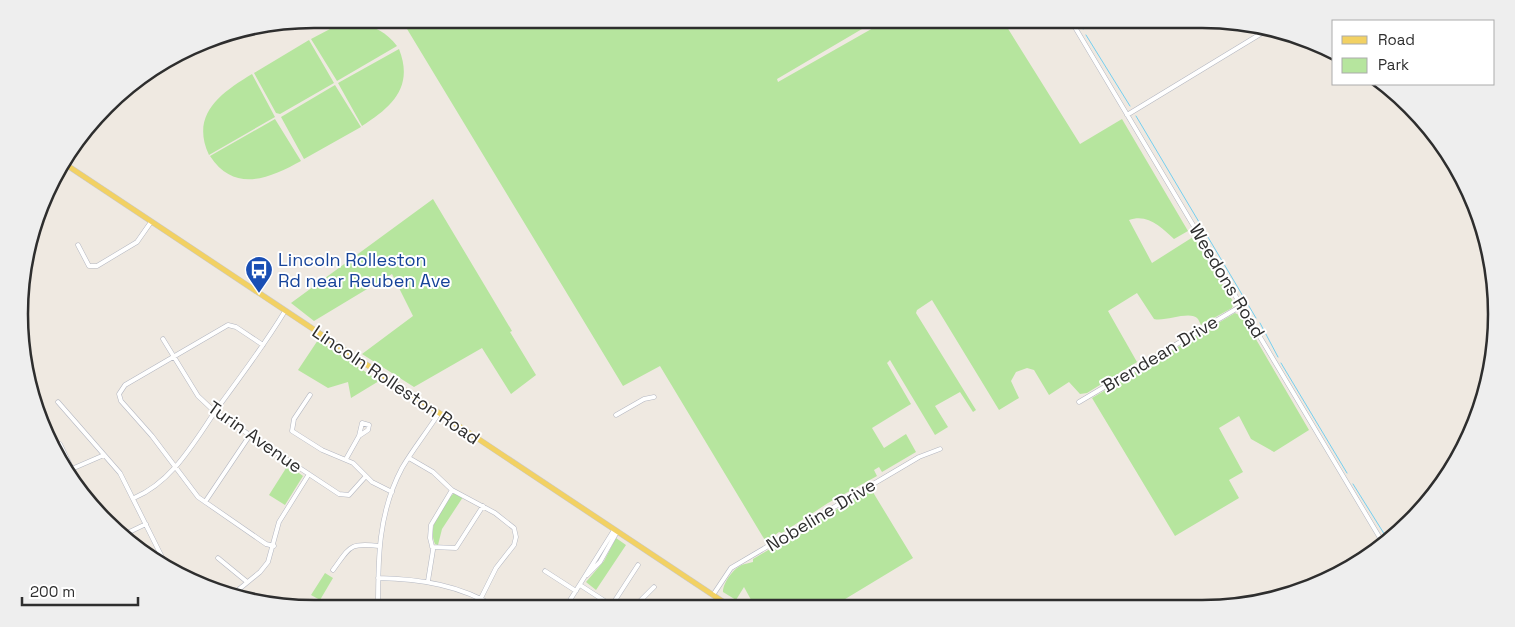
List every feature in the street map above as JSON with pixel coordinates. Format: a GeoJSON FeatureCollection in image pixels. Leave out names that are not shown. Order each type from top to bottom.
{"type":"FeatureCollection","features":[{"type":"Feature","properties":{"kind":"main road","name":"Lincoln Rolleston Road"},"geometry":{"type":"LineString","coordinates":[[68,166],[718,600]]}},
{"type":"Feature","properties":{"kind":"street","name":"Weedons Road"},"geometry":{"type":"LineString","coordinates":[[1075,28],[1380,537]]}},
{"type":"Feature","properties":{"kind":"street"},"geometry":{"type":"LineString","coordinates":[[1128,115],[1261,34]]}},
{"type":"Feature","properties":{"kind":"street"},"geometry":{"type":"LineString","coordinates":[[78,245],[89,266],[97,266],[137,242],[151,222]]}},
{"type":"Feature","properties":{"kind":"street","name":"Brendean Drive"},"geometry":{"type":"LineString","coordinates":[[1079,402],[1241,306]]}},
{"type":"Feature","properties":{"kind":"street"},"geometry":{"type":"LineString","coordinates":[[134,498],[153,488],[175,467],[285,311]]}},
{"type":"Feature","properties":{"kind":"street"},"geometry":{"type":"LineString","coordinates":[[263,344],[236,326],[228,325],[125,385],[119,394],[121,402],[198,497],[266,544],[274,546]]}},
{"type":"Feature","properties":{"kind":"street","name":"Turin Avenue"},"geometry":{"type":"LineString","coordinates":[[163,339],[198,396],[215,412],[344,496],[351,493],[366,476]]}},
{"type":"Feature","properties":{"kind":"street"},"geometry":{"type":"LineString","coordinates":[[310,395],[294,419],[292,430],[322,450],[346,459],[376,485],[392,492]]}},
{"type":"Feature","properties":{"kind":"street"},"geometry":{"type":"LineString","coordinates":[[616,415],[644,399],[654,397]]}},
{"type":"Feature","properties":{"kind":"street"},"geometry":{"type":"LineString","coordinates":[[58,402],[120,473],[161,555]]}},
{"type":"Feature","properties":{"kind":"street"},"geometry":{"type":"LineString","coordinates":[[378,600],[379,546],[384,515],[392,492],[409,458],[439,413]]}},
{"type":"Feature","properties":{"kind":"street"},"geometry":{"type":"LineString","coordinates":[[205,502],[250,435]]}},
{"type":"Feature","properties":{"kind":"street"},"geometry":{"type":"LineString","coordinates":[[346,459],[359,436]]}},
{"type":"Feature","properties":{"kind":"street","name":"Nobeline Drive"},"geometry":{"type":"LineString","coordinates":[[713,595],[732,568],[919,457],[940,449]]}},
{"type":"Feature","properties":{"kind":"street"},"geometry":{"type":"LineString","coordinates":[[73,468],[104,454]]}},
{"type":"Feature","properties":{"kind":"street"},"geometry":{"type":"LineString","coordinates":[[409,458],[433,472],[452,490],[483,506],[509,522],[514,528],[516,537],[514,544],[496,568],[480,598]]}},
{"type":"Feature","properties":{"kind":"street"},"geometry":{"type":"LineString","coordinates":[[238,590],[266,566],[274,546],[282,516],[309,474]]}},
{"type":"Feature","properties":{"kind":"street"},"geometry":{"type":"LineString","coordinates":[[428,581],[432,548],[431,525],[452,490]]}},
{"type":"Feature","properties":{"kind":"street"},"geometry":{"type":"LineString","coordinates":[[432,548],[456,548],[483,506]]}},
{"type":"Feature","properties":{"kind":"street"},"geometry":{"type":"LineString","coordinates":[[129,532],[146,524]]}},
{"type":"Feature","properties":{"kind":"street"},"geometry":{"type":"LineString","coordinates":[[570,600],[585,577],[600,562],[616,531]]}},
{"type":"Feature","properties":{"kind":"street"},"geometry":{"type":"LineString","coordinates":[[333,570],[352,546],[360,544],[379,546]]}},
{"type":"Feature","properties":{"kind":"street"},"geometry":{"type":"LineString","coordinates":[[218,558],[246,582]]}},
{"type":"Feature","properties":{"kind":"street"},"geometry":{"type":"LineString","coordinates":[[617,600],[638,565]]}},
{"type":"Feature","properties":{"kind":"street"},"geometry":{"type":"LineString","coordinates":[[545,571],[576,591]]}},
{"type":"Feature","properties":{"kind":"street"},"geometry":{"type":"LineString","coordinates":[[378,578],[428,581],[483,600]]}},
{"type":"Feature","properties":{"kind":"street"},"geometry":{"type":"LineString","coordinates":[[580,584],[604,600]]}},
{"type":"Feature","properties":{"kind":"street"},"geometry":{"type":"LineString","coordinates":[[641,600],[654,587]]}},
{"type":"Feature","properties":{"kind":"green space"},"geometry":{"type":"Polygon","coordinates":[[[374,28],[389,37],[397,46],[337,81],[311,39],[330,29],[374,28]]]}},
{"type":"Feature","properties":{"kind":"green space"},"geometry":{"type":"Polygon","coordinates":[[[406,28],[864,28],[777,79],[778,82],[873,28],[1008,28],[1080,144],[1122,119],[1188,231],[1174,239],[1159,226],[1148,220],[1136,218],[1129,220],[1152,263],[1193,237],[1234,303],[1232,308],[1201,325],[1198,319],[1189,316],[1154,319],[1137,293],[1108,311],[1137,362],[1087,393],[1080,394],[1069,382],[1049,395],[1034,370],[1027,368],[1016,372],[1011,381],[1019,398],[999,410],[932,300],[917,310],[916,313],[976,410],[973,412],[960,392],[935,406],[948,427],[935,435],[890,360],[887,363],[911,404],[872,428],[884,448],[906,434],[916,452],[882,472],[879,467],[874,470],[877,476],[828,503],[782,533],[779,532],[766,542],[660,366],[623,386],[406,28]]]}},
{"type":"Feature","properties":{"kind":"green space"},"geometry":{"type":"Polygon","coordinates":[[[309,40],[334,83],[280,114],[276,113],[254,73],[309,40]]]}},
{"type":"Feature","properties":{"kind":"green space"},"geometry":{"type":"Polygon","coordinates":[[[399,49],[404,74],[402,85],[391,103],[362,126],[338,83],[399,49]]]}},
{"type":"Feature","properties":{"kind":"green space"},"geometry":{"type":"Polygon","coordinates":[[[252,74],[275,117],[209,155],[204,141],[203,128],[206,116],[220,97],[252,74]]]}},
{"type":"Feature","properties":{"kind":"green space"},"geometry":{"type":"Polygon","coordinates":[[[335,85],[361,127],[304,159],[281,117],[335,85]]]}},
{"type":"Feature","properties":{"kind":"green space"},"geometry":{"type":"Polygon","coordinates":[[[275,119],[301,161],[265,177],[242,179],[230,175],[220,168],[210,156],[275,119]]]}},
{"type":"Feature","properties":{"kind":"green space"},"geometry":{"type":"Polygon","coordinates":[[[433,199],[512,331],[510,332],[536,375],[511,394],[482,348],[414,387],[362,354],[413,316],[392,274],[314,321],[291,303],[433,199]]]}},
{"type":"Feature","properties":{"kind":"green space"},"geometry":{"type":"Polygon","coordinates":[[[1235,313],[1243,317],[1309,430],[1274,452],[1251,439],[1239,416],[1219,428],[1243,472],[1229,480],[1239,498],[1175,536],[1092,398],[1235,313]]]}},
{"type":"Feature","properties":{"kind":"green space"},"geometry":{"type":"Polygon","coordinates":[[[318,340],[379,381],[351,398],[348,382],[328,388],[298,370],[318,340]]]}},
{"type":"Feature","properties":{"kind":"green space"},"geometry":{"type":"Polygon","coordinates":[[[288,465],[303,476],[285,505],[269,495],[288,465]]]}},
{"type":"Feature","properties":{"kind":"green space"},"geometry":{"type":"Polygon","coordinates":[[[871,489],[913,558],[844,600],[751,600],[744,587],[736,600],[723,592],[727,579],[734,571],[741,565],[753,562],[753,559],[871,489]]]}},
{"type":"Feature","properties":{"kind":"green space"},"geometry":{"type":"Polygon","coordinates":[[[455,492],[463,497],[442,529],[438,545],[435,544],[433,537],[434,523],[445,503],[455,492]]]}},
{"type":"Feature","properties":{"kind":"green space"},"geometry":{"type":"Polygon","coordinates":[[[616,538],[626,545],[596,590],[586,582],[604,561],[616,538]]]}},
{"type":"Feature","properties":{"kind":"green space"},"geometry":{"type":"Polygon","coordinates":[[[325,573],[333,578],[320,600],[311,595],[325,573]]]}},
{"type":"Feature","properties":{"kind":"waterway"},"geometry":{"type":"LineString","coordinates":[[1086,35],[1130,106]]}},
{"type":"Feature","properties":{"kind":"waterway"},"geometry":{"type":"LineString","coordinates":[[1136,116],[1256,318]]}},
{"type":"Feature","properties":{"kind":"waterway"},"geometry":{"type":"LineString","coordinates":[[1260,323],[1278,357]]}},
{"type":"Feature","properties":{"kind":"waterway"},"geometry":{"type":"LineString","coordinates":[[1281,363],[1347,473]]}},
{"type":"Feature","properties":{"kind":"waterway"},"geometry":{"type":"LineString","coordinates":[[1353,484],[1384,534]]}},
{"type":"Feature","properties":{"kind":"place","name":"Lincoln Rolleston Rd near Reuben Ave"},"geometry":{"type":"Point","coordinates":[259,294]}}]}
